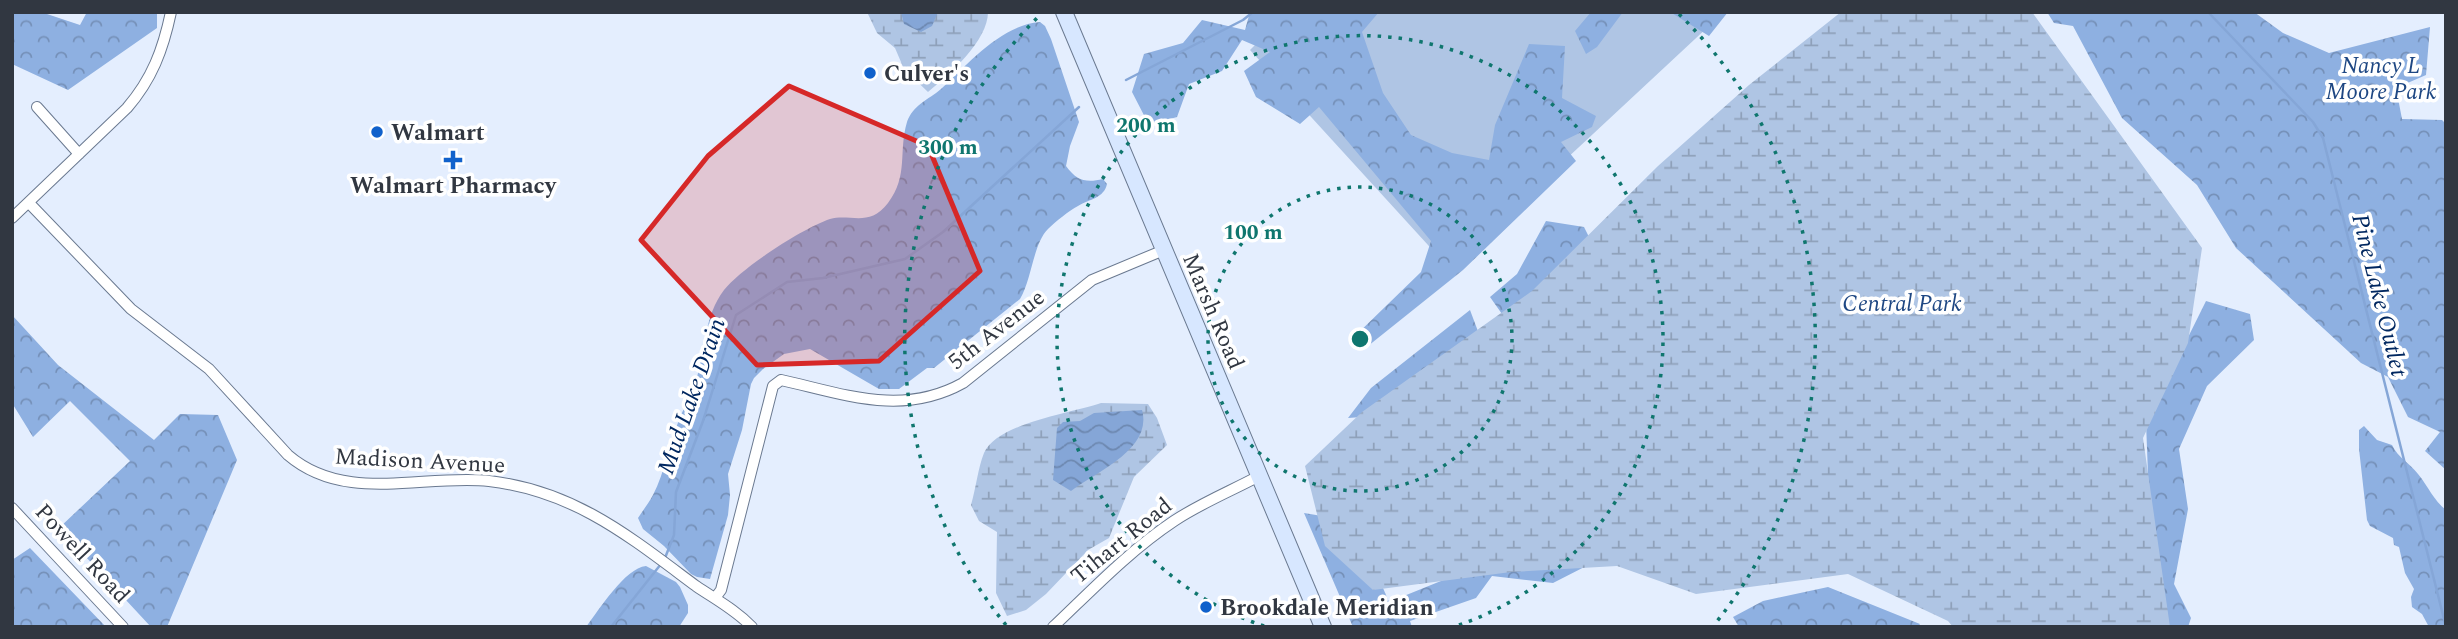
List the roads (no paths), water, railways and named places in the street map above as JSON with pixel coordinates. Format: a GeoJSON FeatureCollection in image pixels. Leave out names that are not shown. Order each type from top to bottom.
{"type":"FeatureCollection","features":[{"type":"Feature","properties":{"kind":"main road","name":"Marsh Road"},"geometry":{"type":"LineString","coordinates":[[1064,12],[1323,627]]}},
{"type":"Feature","properties":{"kind":"street"},"geometry":{"type":"LineString","coordinates":[[12,218],[144,89],[166,39],[171,12]]}},
{"type":"Feature","properties":{"kind":"street"},"geometry":{"type":"LineString","coordinates":[[37,107],[79,153]]}},
{"type":"Feature","properties":{"kind":"street","name":"Madison Avenue"},"geometry":{"type":"LineString","coordinates":[[29,203],[121,301],[209,369],[288,455],[311,471],[349,482],[400,484],[489,481],[576,505],[617,527],[752,627]]}},
{"type":"Feature","properties":{"kind":"street","name":"5th Avenue"},"geometry":{"type":"LineString","coordinates":[[715,598],[721,590],[776,382],[781,380],[892,402],[918,401],[941,394],[963,383],[1092,280],[1164,250]]}},
{"type":"Feature","properties":{"kind":"street","name":"Tihart Road"},"geometry":{"type":"LineString","coordinates":[[1053,627],[1160,531],[1190,511],[1259,476]]}},
{"type":"Feature","properties":{"kind":"street","name":"Powell Road"},"geometry":{"type":"LineString","coordinates":[[12,508],[123,627]]}},
{"type":"Feature","properties":{"kind":"water"},"geometry":{"type":"Polygon","coordinates":[[[901,12],[938,12],[932,26],[921,32],[904,24],[901,12]]]}},
{"type":"Feature","properties":{"kind":"water"},"geometry":{"type":"Polygon","coordinates":[[[1142,410],[1143,424],[1139,436],[1120,458],[1071,491],[1053,480],[1057,428],[1063,422],[1080,421],[1094,413],[1142,410]]]}},
{"type":"Feature","properties":{"kind":"waterway","name":"Mud Lake Drain"},"geometry":{"type":"LineString","coordinates":[[1126,80],[1243,20],[1253,12]]}},
{"type":"Feature","properties":{"kind":"waterway","name":"Pine Lake Outlet"},"geometry":{"type":"LineString","coordinates":[[2208,12],[2313,122],[2323,138],[2446,627]]}},
{"type":"Feature","properties":{"kind":"waterway","name":"Mud Lake Drain"},"geometry":{"type":"LineString","coordinates":[[665,558],[674,535],[676,492],[703,421],[736,315],[787,282],[823,278],[905,259],[943,232],[1079,107]]}},
{"type":"Feature","properties":{"kind":"waterway","name":"Mud Lake Drain"},"geometry":{"type":"LineString","coordinates":[[611,627],[661,564]]}},
{"type":"Feature","properties":{"kind":"place","name":"Culver's"},"geometry":{"type":"Point","coordinates":[870,73]}},
{"type":"Feature","properties":{"kind":"place","name":"Walmart"},"geometry":{"type":"Point","coordinates":[377,132]}},
{"type":"Feature","properties":{"kind":"place","name":"Walmart Pharmacy"},"geometry":{"type":"Point","coordinates":[453,160]}},
{"type":"Feature","properties":{"kind":"place","name":"Brookdale Meridian"},"geometry":{"type":"Point","coordinates":[1206,607]}},
{"type":"Feature","properties":{"kind":"park label","name":"Nancy L Moore Park"},"geometry":{"type":"Point","coordinates":[2381,78]}},
{"type":"Feature","properties":{"kind":"park label","name":"Central Park"},"geometry":{"type":"Point","coordinates":[1902,303]}}]}
